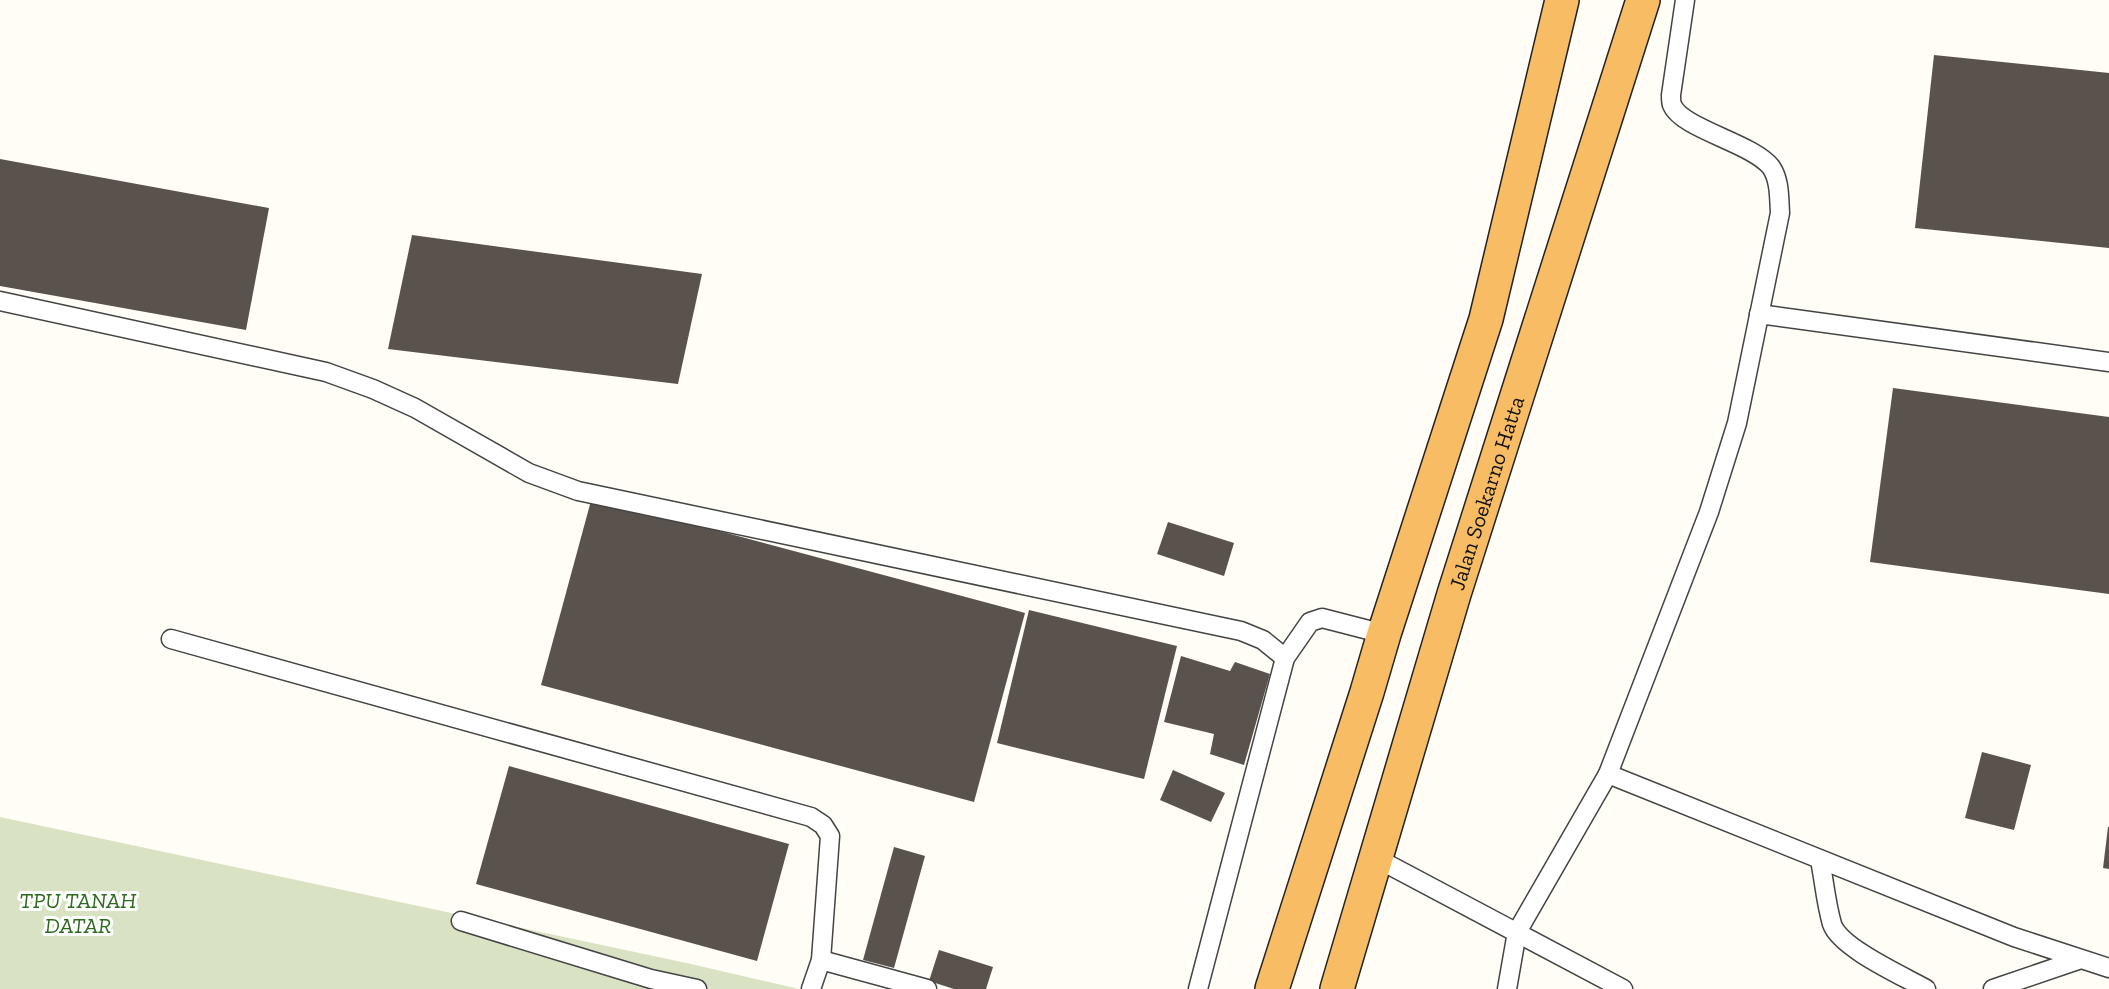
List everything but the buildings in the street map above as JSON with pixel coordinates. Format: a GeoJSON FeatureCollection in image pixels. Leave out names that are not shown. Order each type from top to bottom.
{"type":"FeatureCollection","features":[{"type":"Feature","properties":{"kind":"highway"},"geometry":{"type":"LineString","coordinates":[[1272,989],[1486,318],[1562,0]]}},
{"type":"Feature","properties":{"kind":"highway","name":"Jalan Soekarno Hatta"},"geometry":{"type":"LineString","coordinates":[[1337,989],[1454,594],[1643,0]]}},
{"type":"Feature","properties":{"kind":"lane"},"geometry":{"type":"LineString","coordinates":[[1507,989],[1517,932],[1608,774],[1709,512],[1737,423],[1780,213],[1779,186],[1772,169],[1759,156],[1689,120],[1672,106],[1671,95],[1685,0]]}},
{"type":"Feature","properties":{"kind":"lane"},"geometry":{"type":"LineString","coordinates":[[0,301],[326,372],[373,389],[415,408],[529,473],[578,491],[1240,631],[1263,640],[1285,658]]}},
{"type":"Feature","properties":{"kind":"lane"},"geometry":{"type":"LineString","coordinates":[[1759,314],[2109,362]]}},
{"type":"Feature","properties":{"kind":"lane"},"geometry":{"type":"LineString","coordinates":[[1198,989],[1285,658],[1310,622],[1322,618],[1384,634]]}},
{"type":"Feature","properties":{"kind":"lane"},"geometry":{"type":"LineString","coordinates":[[171,639],[810,817],[823,825],[830,836],[821,960],[811,989]]}},
{"type":"Feature","properties":{"kind":"lane"},"geometry":{"type":"LineString","coordinates":[[1608,774],[2014,937],[2078,960],[2109,968]]}},
{"type":"Feature","properties":{"kind":"lane"},"geometry":{"type":"LineString","coordinates":[[1376,858],[1623,989]]}},
{"type":"Feature","properties":{"kind":"lane"},"geometry":{"type":"LineString","coordinates":[[1820,860],[1832,925],[1838,935],[1849,945],[1926,989]]}},
{"type":"Feature","properties":{"kind":"lane"},"geometry":{"type":"LineString","coordinates":[[461,921],[651,979],[697,989]]}},
{"type":"Feature","properties":{"kind":"lane"},"geometry":{"type":"LineString","coordinates":[[821,960],[927,989]]}},
{"type":"Feature","properties":{"kind":"lane"},"geometry":{"type":"LineString","coordinates":[[1994,989],[2078,960]]}},
{"type":"Feature","properties":{"kind":"green space","name":"TPU TANAH DATAR"},"geometry":{"type":"Polygon","coordinates":[[[0,817],[691,964],[799,989],[0,989],[0,817]]]}}]}
